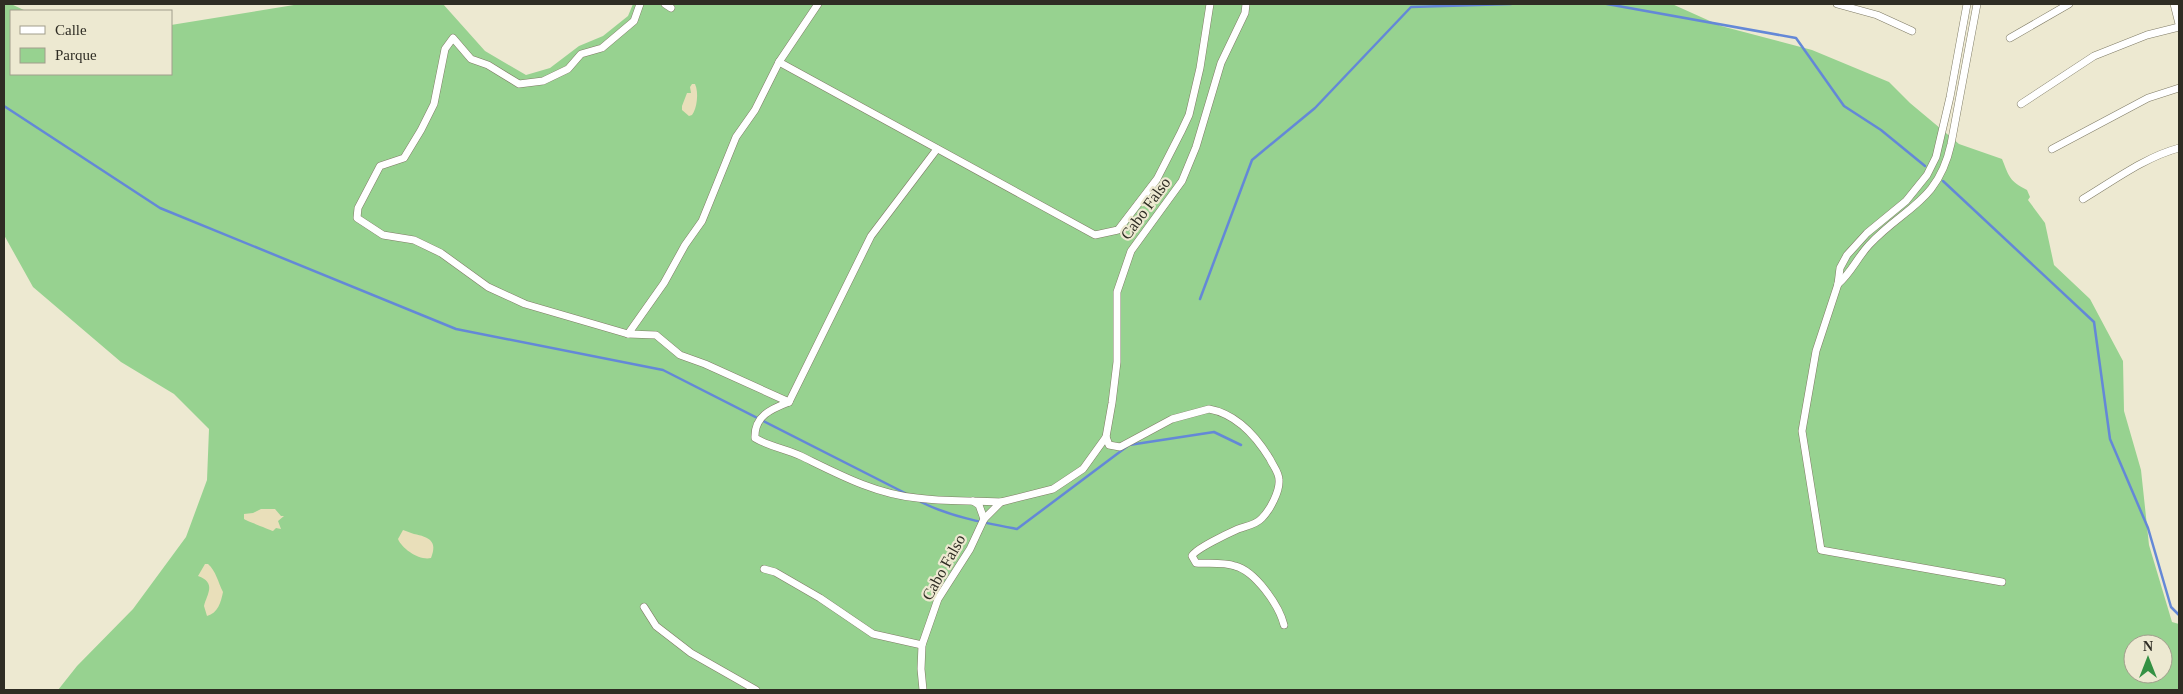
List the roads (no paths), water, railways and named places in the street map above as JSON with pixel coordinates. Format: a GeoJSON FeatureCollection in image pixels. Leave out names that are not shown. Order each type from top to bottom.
{"type":"FeatureCollection","features":[{"type":"Feature","properties":{"kind":"street"},"geometry":{"type":"LineString","coordinates":[[640,4],[634,21],[602,48],[581,54],[568,69],[543,81],[519,84],[488,64],[471,59],[453,38],[445,49],[434,104],[421,130],[404,158],[380,166],[358,208],[357,218],[383,235],[414,240],[441,253],[488,286],[525,304],[628,334],[656,335],[680,355],[705,364],[789,402]]}},
{"type":"Feature","properties":{"kind":"street"},"geometry":{"type":"LineString","coordinates":[[628,334],[664,283],[685,245],[702,221],[736,136],[755,110],[779,62],[818,4]]}},
{"type":"Feature","properties":{"kind":"street"},"geometry":{"type":"LineString","coordinates":[[779,62],[1095,235],[1118,230],[1156,179],[1189,115],[1200,68],[1210,4]]}},
{"type":"Feature","properties":{"kind":"street","name":"Cabo Falso"},"geometry":{"type":"LineString","coordinates":[[923,690],[921,669],[922,645],[938,600],[970,549],[984,519],[1001,502],[1053,489],[1082,469],[1106,436],[1117,362],[1117,292],[1131,251],[1182,181],[1196,147],[1221,63],[1235,37],[1245,13],[1246,4]]}},
{"type":"Feature","properties":{"kind":"street"},"geometry":{"type":"LineString","coordinates":[[1837,4],[1877,15],[1912,30]]}},
{"type":"Feature","properties":{"kind":"street"},"geometry":{"type":"LineString","coordinates":[[1967,4],[1950,97],[1936,157],[1920,185],[1906,201],[1867,233],[1847,256],[1840,268],[1838,284],[1816,351],[1802,431],[1821,550],[2002,582]]}},
{"type":"Feature","properties":{"kind":"street"},"geometry":{"type":"LineString","coordinates":[[1838,284],[1849,274],[1868,245],[1918,203],[1939,179],[1948,159],[1977,4]]}},
{"type":"Feature","properties":{"kind":"street"},"geometry":{"type":"LineString","coordinates":[[2010,38],[2069,4]]}},
{"type":"Feature","properties":{"kind":"street"},"geometry":{"type":"LineString","coordinates":[[2174,4],[2179,24]]}},
{"type":"Feature","properties":{"kind":"street"},"geometry":{"type":"LineString","coordinates":[[2021,104],[2094,56],[2146,35],[2179,28]]}},
{"type":"Feature","properties":{"kind":"street"},"geometry":{"type":"LineString","coordinates":[[2052,148],[2148,98],[2179,88]]}},
{"type":"Feature","properties":{"kind":"street"},"geometry":{"type":"LineString","coordinates":[[2083,199],[2141,165],[2179,148]]}},
{"type":"Feature","properties":{"kind":"street"},"geometry":{"type":"LineString","coordinates":[[938,149],[871,236],[789,402],[770,410],[760,419],[755,427],[755,438],[765,444],[799,455],[832,472],[873,489],[915,498],[1001,502]]}},
{"type":"Feature","properties":{"kind":"street"},"geometry":{"type":"LineString","coordinates":[[1936,157],[1948,159]]}},
{"type":"Feature","properties":{"kind":"street"},"geometry":{"type":"LineString","coordinates":[[1920,185],[1929,192]]}},
{"type":"Feature","properties":{"kind":"street"},"geometry":{"type":"LineString","coordinates":[[1106,436],[1109,445],[1120,447],[1172,419],[1209,409],[1215,410],[1238,423],[1256,438],[1278,473],[1278,488],[1272,503],[1262,518],[1254,524],[1227,534],[1196,551],[1192,556],[1196,563],[1235,566],[1254,576],[1280,612],[1284,625]]}},
{"type":"Feature","properties":{"kind":"street"},"geometry":{"type":"LineString","coordinates":[[972,501],[979,505],[984,519]]}},
{"type":"Feature","properties":{"kind":"street"},"geometry":{"type":"LineString","coordinates":[[764,569],[775,572],[820,598],[873,634],[922,645]]}},
{"type":"Feature","properties":{"kind":"street"},"geometry":{"type":"LineString","coordinates":[[644,607],[656,626],[691,653],[756,690]]}},
{"type":"Feature","properties":{"kind":"waterway"},"geometry":{"type":"LineString","coordinates":[[1200,299],[1252,160],[1315,108],[1411,7],[1511,4]]}},
{"type":"Feature","properties":{"kind":"waterway"},"geometry":{"type":"LineString","coordinates":[[1607,4],[1796,38],[1844,106],[1881,130],[1925,166]]}},
{"type":"Feature","properties":{"kind":"waterway"},"geometry":{"type":"LineString","coordinates":[[4,106],[160,208],[456,329],[663,370],[905,493]]}},
{"type":"Feature","properties":{"kind":"waterway"},"geometry":{"type":"LineString","coordinates":[[1943,181],[2094,322],[2110,439],[2148,528],[2171,607],[2179,615]]}},
{"type":"Feature","properties":{"kind":"waterway"},"geometry":{"type":"LineString","coordinates":[[921,502],[956,516],[1017,529],[1129,445],[1214,432],[1241,445]]}}]}
